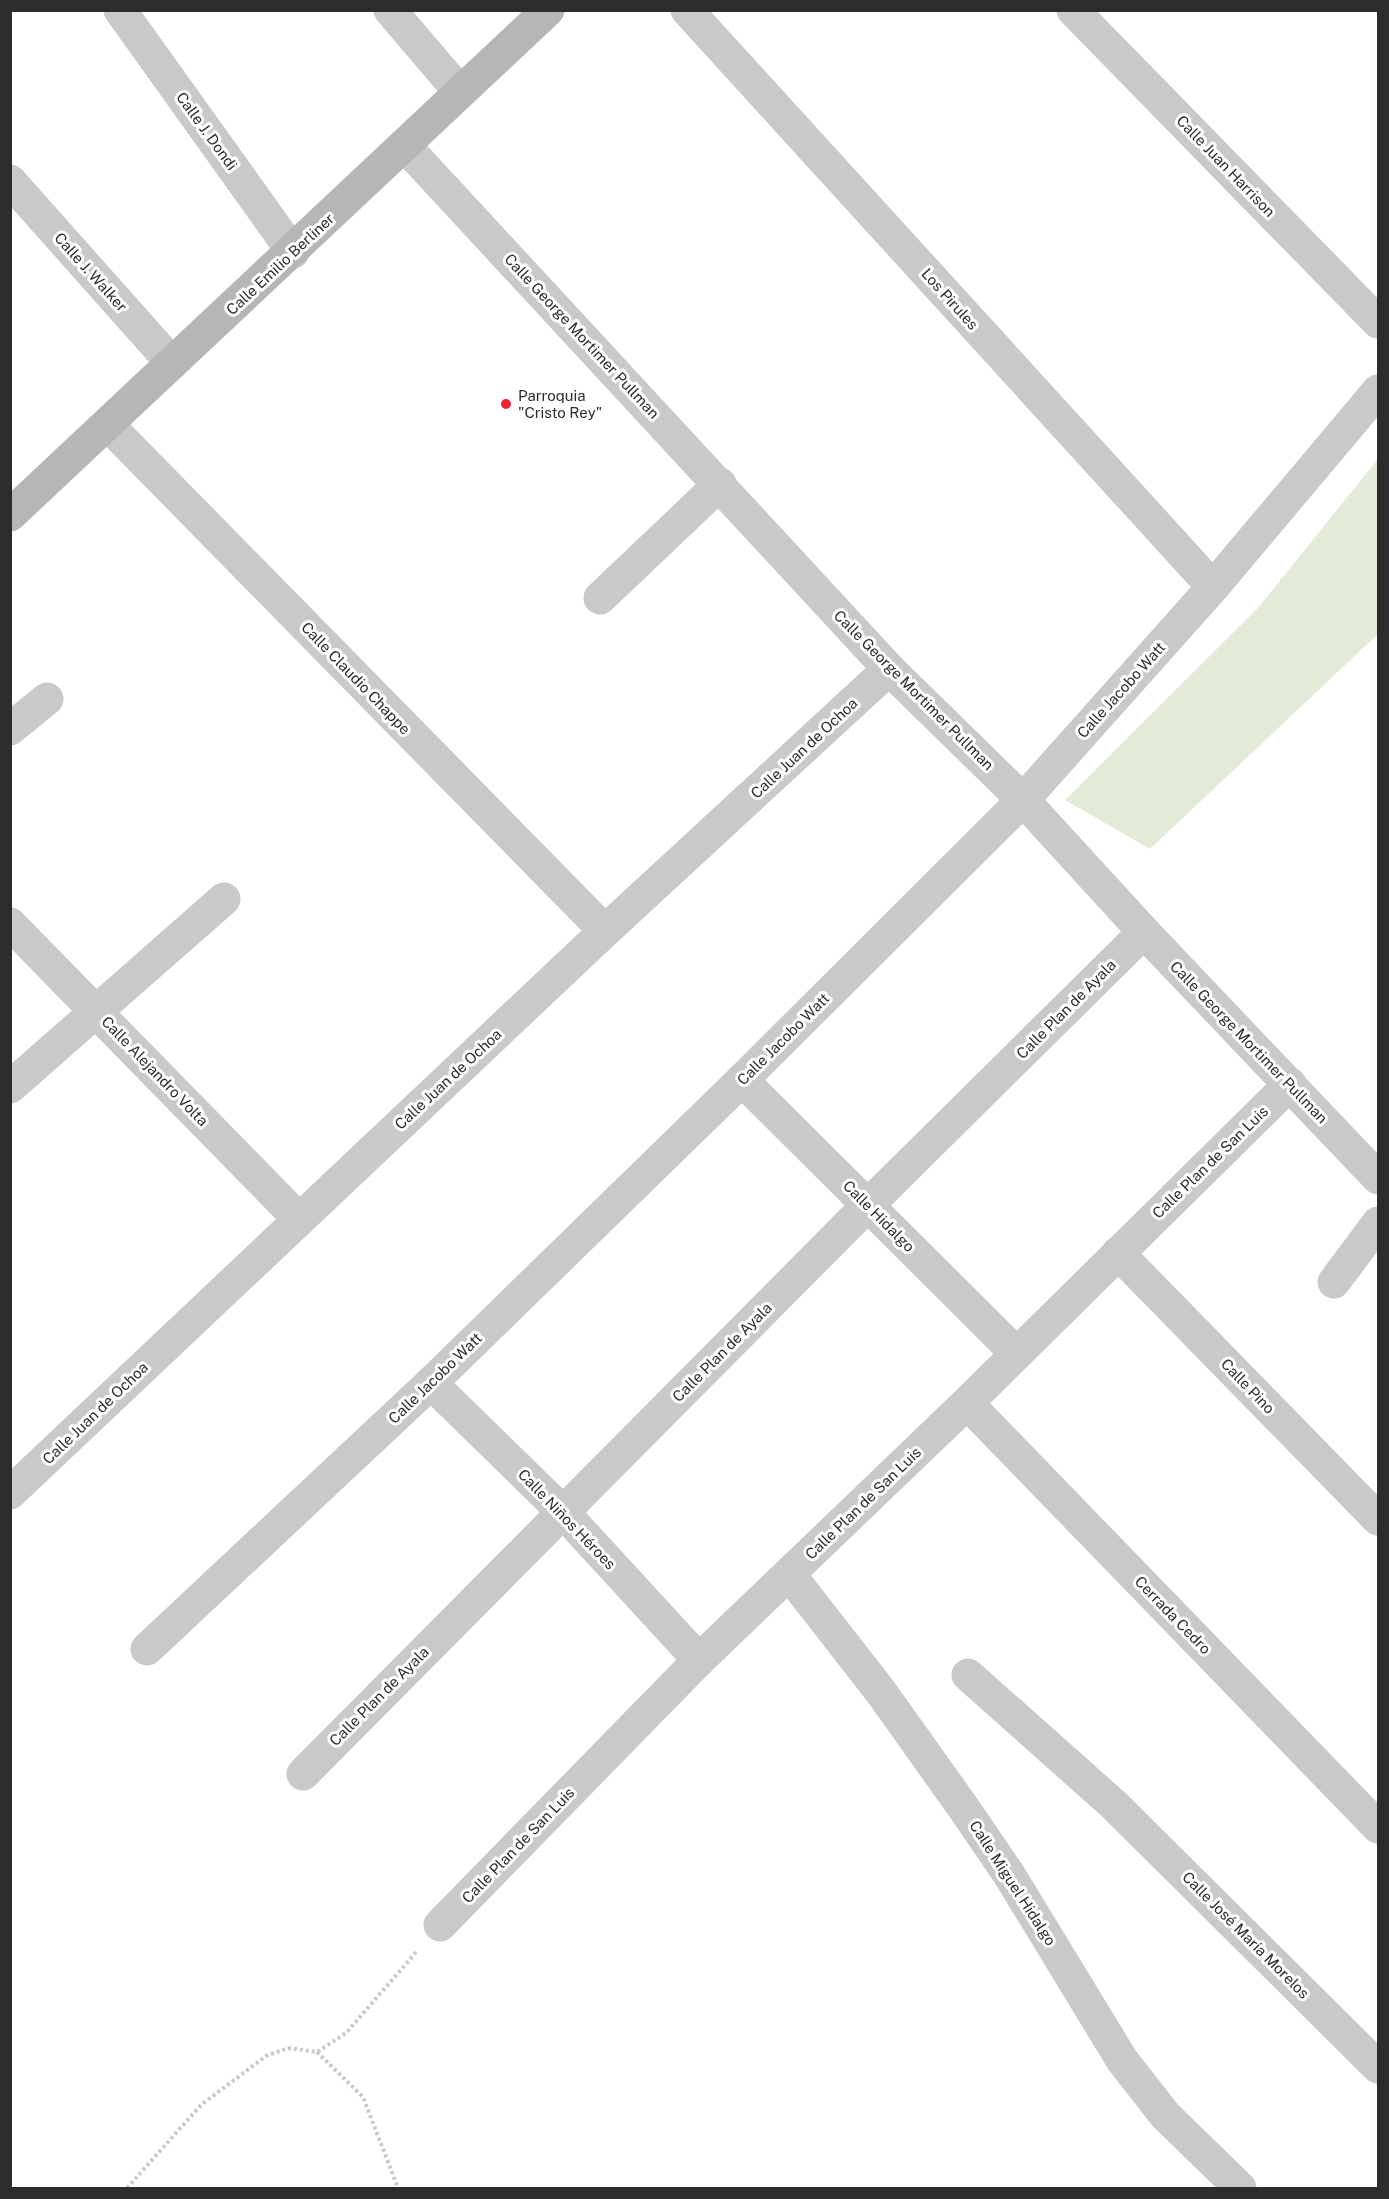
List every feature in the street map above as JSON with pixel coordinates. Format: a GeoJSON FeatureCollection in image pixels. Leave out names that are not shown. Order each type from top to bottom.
{"type":"FeatureCollection","features":[{"type":"Feature","properties":{"kind":"street","name":"Calle J. Dondi"},"geometry":{"type":"LineString","coordinates":[[120,10],[293,252]]}},
{"type":"Feature","properties":{"kind":"street"},"geometry":{"type":"LineString","coordinates":[[390,10],[460,92]]}},
{"type":"Feature","properties":{"kind":"street","name":"Calle Emilio Berliner"},"geometry":{"type":"LineString","coordinates":[[10,515],[293,252],[548,10]]}},
{"type":"Feature","properties":{"kind":"street","name":"Los Pirules"},"geometry":{"type":"LineString","coordinates":[[687,10],[1213,587]]}},
{"type":"Feature","properties":{"kind":"street","name":"Calle Juan Harrison"},"geometry":{"type":"LineString","coordinates":[[1073,10],[1378,322]]}},
{"type":"Feature","properties":{"kind":"street","name":"Calle George Mortimer Pullman"},"geometry":{"type":"LineString","coordinates":[[405,146],[889,669],[1023,800],[1144,932],[1378,1178]]}},
{"type":"Feature","properties":{"kind":"street","name":"Calle J. Walker"},"geometry":{"type":"LineString","coordinates":[[10,181],[172,363]]}},
{"type":"Feature","properties":{"kind":"street","name":"Calle Jacobo Watt"},"geometry":{"type":"LineString","coordinates":[[147,1649],[431,1383],[742,1080],[1023,800],[1213,587],[1377,396]]}},
{"type":"Feature","properties":{"kind":"street","name":"Calle Claudio Chappe"},"geometry":{"type":"LineString","coordinates":[[108,425],[605,931]]}},
{"type":"Feature","properties":{"kind":"street"},"geometry":{"type":"LineString","coordinates":[[600,598],[720,484]]}},
{"type":"Feature","properties":{"kind":"street","name":"Calle Juan de Ochoa"},"geometry":{"type":"LineString","coordinates":[[10,1493],[605,931],[889,669]]}},
{"type":"Feature","properties":{"kind":"street"},"geometry":{"type":"LineString","coordinates":[[10,729],[47,699]]}},
{"type":"Feature","properties":{"kind":"street"},"geometry":{"type":"LineString","coordinates":[[10,1087],[224,899]]}},
{"type":"Feature","properties":{"kind":"street","name":"Calle Alejandro Volta"},"geometry":{"type":"LineString","coordinates":[[10,924],[299,1220]]}},
{"type":"Feature","properties":{"kind":"street","name":"Calle Plan de Ayala"},"geometry":{"type":"LineString","coordinates":[[303,1774],[868,1205],[1144,932]]}},
{"type":"Feature","properties":{"kind":"street","name":"Calle Hidalgo"},"geometry":{"type":"LineString","coordinates":[[742,1080],[1016,1353]]}},
{"type":"Feature","properties":{"kind":"street","name":"Calle Plan de San Luis"},"geometry":{"type":"LineString","coordinates":[[440,1925],[699,1660],[967,1403],[1290,1084]]}},
{"type":"Feature","properties":{"kind":"street"},"geometry":{"type":"LineString","coordinates":[[1334,1282],[1378,1223]]}},
{"type":"Feature","properties":{"kind":"street","name":"Calle Pino"},"geometry":{"type":"LineString","coordinates":[[1118,1252],[1378,1519]]}},
{"type":"Feature","properties":{"kind":"street","name":"Calle Niños Héroes"},"geometry":{"type":"LineString","coordinates":[[431,1383],[563,1512],[699,1660]]}},
{"type":"Feature","properties":{"kind":"street","name":"Cerrada Cedro"},"geometry":{"type":"LineString","coordinates":[[967,1403],[1378,1827]]}},
{"type":"Feature","properties":{"kind":"street","name":"Calle Miguel Hidalgo"},"geometry":{"type":"LineString","coordinates":[[789,1574],[881,1692],[965,1810],[1010,1876],[1122,2060],[1165,2115],[1240,2188]]}},
{"type":"Feature","properties":{"kind":"street","name":"Calle José María Morelos"},"geometry":{"type":"LineString","coordinates":[[968,1675],[1113,1804],[1378,2067]]}},
{"type":"Feature","properties":{"kind":"path"},"geometry":{"type":"LineString","coordinates":[[317,2052],[346,2033],[440,1925]]}},
{"type":"Feature","properties":{"kind":"path"},"geometry":{"type":"LineString","coordinates":[[127,2188],[201,2105],[266,2056],[288,2048],[317,2052],[363,2097],[398,2188]]}},
{"type":"Feature","properties":{"kind":"green space"},"geometry":{"type":"Polygon","coordinates":[[[1378,459],[1378,634],[1150,849],[1065,800],[1257,609],[1378,459]]]}},
{"type":"Feature","properties":{"kind":"place","name":"Parroquia \"Cristo Rey\""},"geometry":{"type":"Point","coordinates":[506,404]}}]}
